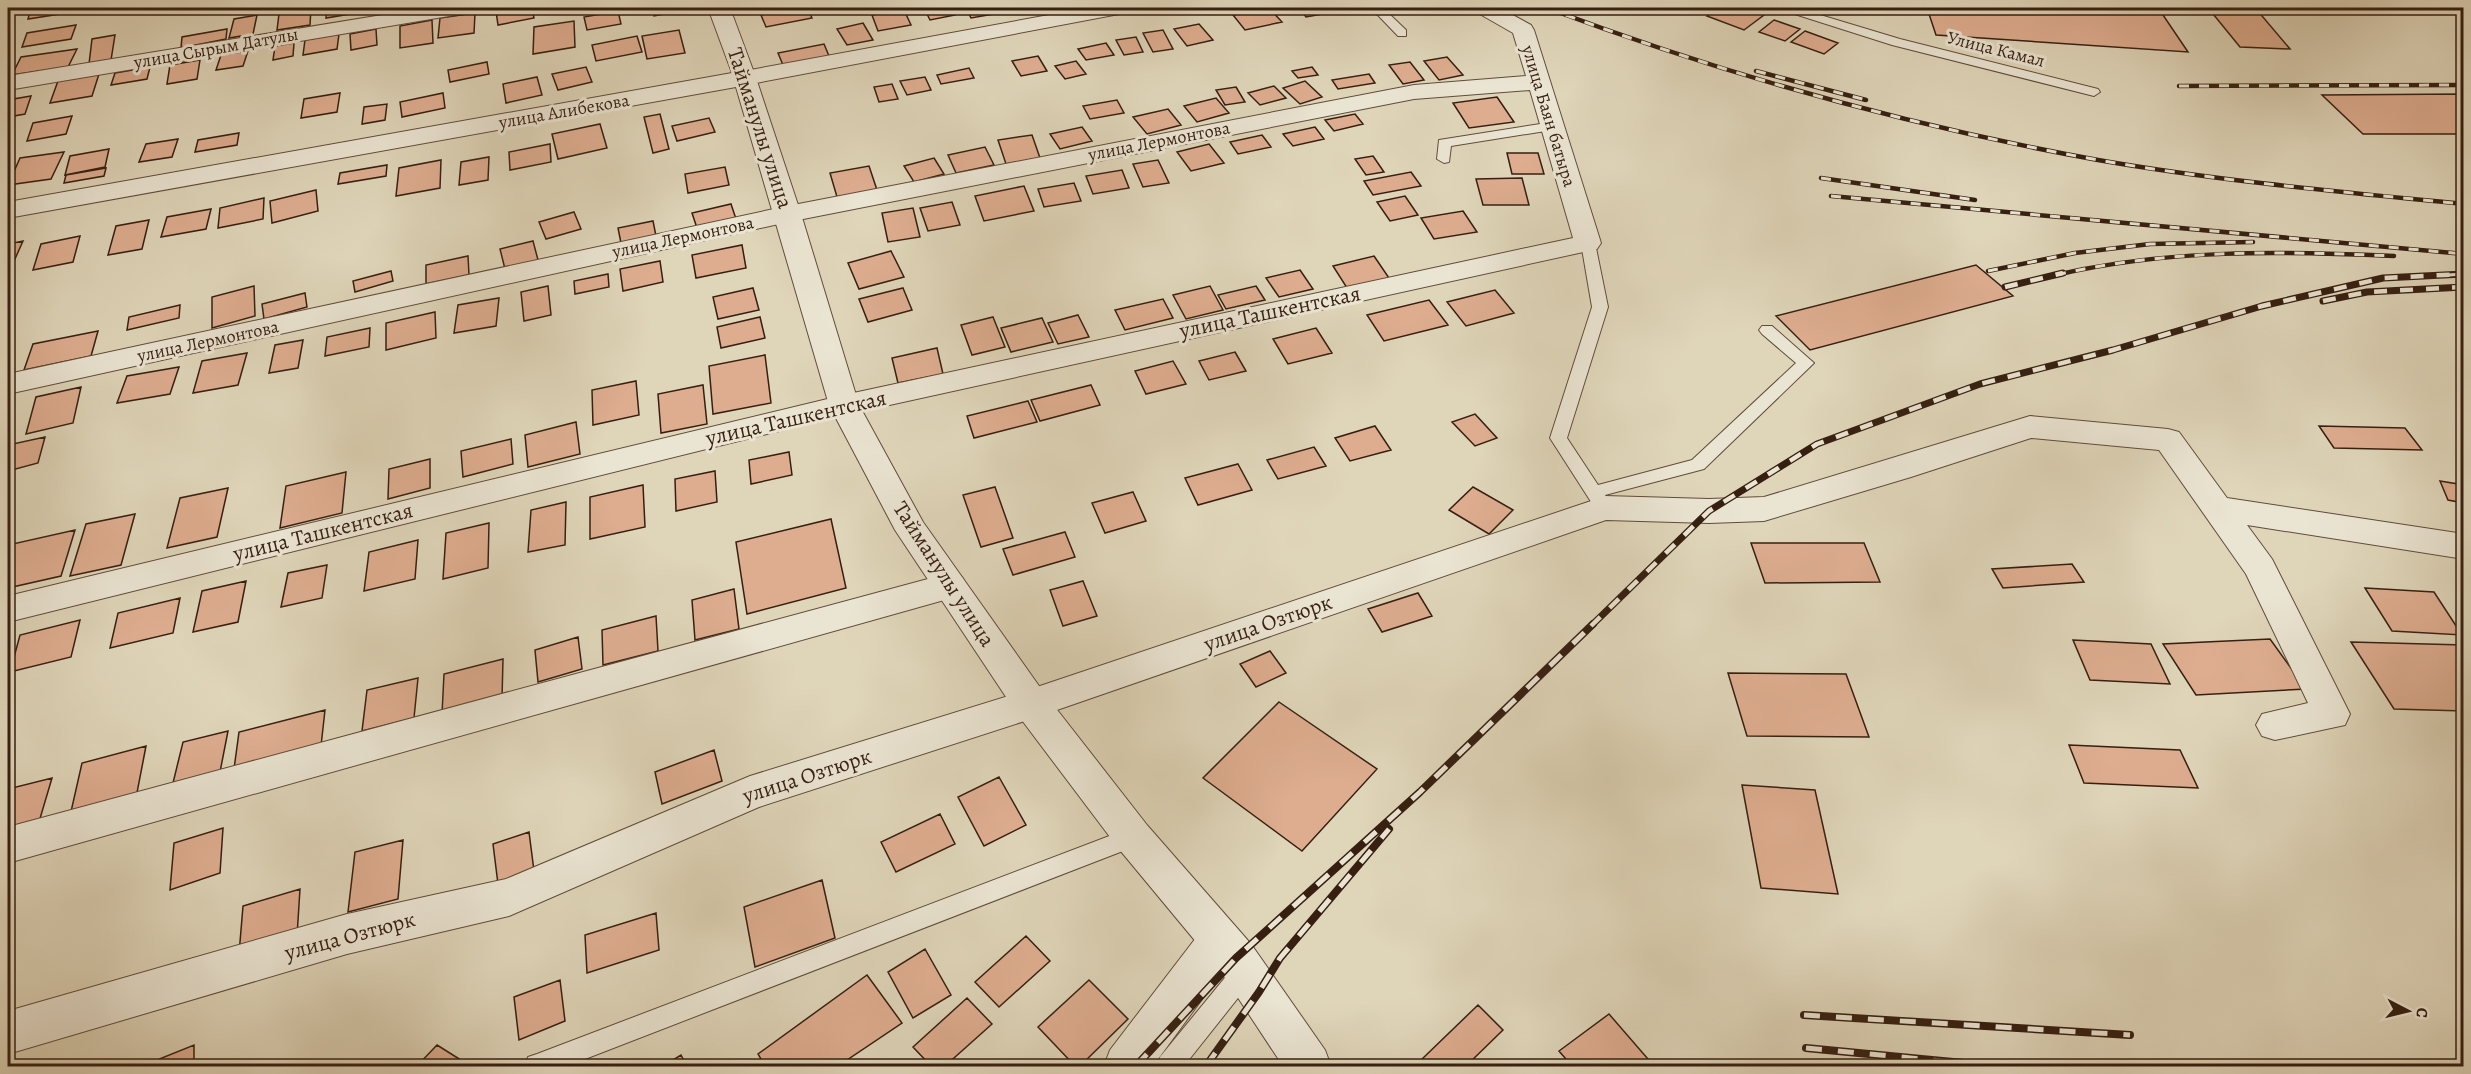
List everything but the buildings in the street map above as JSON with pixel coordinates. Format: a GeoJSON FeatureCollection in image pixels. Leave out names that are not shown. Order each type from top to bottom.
{"type":"FeatureCollection","features":[{"type":"Feature","properties":{"kind":"street","name":"улица Сырым Датулы"},"geometry":{"type":"LineString","coordinates":[[8,83],[461,8]]}},
{"type":"Feature","properties":{"kind":"street","name":"Тайманулы улица"},"geometry":{"type":"LineString","coordinates":[[719,8],[745,78],[788,214],[844,405],[911,530],[1031,704],[1133,837],[1233,956],[1309,1066]]}},
{"type":"Feature","properties":{"kind":"street","name":"улица Алибекова"},"geometry":{"type":"LineString","coordinates":[[8,210],[745,78],[1119,8]]}},
{"type":"Feature","properties":{"kind":"street","name":"улица Баян батыра"},"geometry":{"type":"LineString","coordinates":[[1486,8],[1524,30],[1588,243]]}},
{"type":"Feature","properties":{"kind":"street","name":"улица Лермонтова"},"geometry":{"type":"LineString","coordinates":[[8,384],[788,214],[1414,92],[1539,82]]}},
{"type":"Feature","properties":{"kind":"street","name":"улица Ташкентская"},"geometry":{"type":"LineString","coordinates":[[8,609],[844,405],[1588,243]]}},
{"type":"Feature","properties":{"kind":"street"},"geometry":{"type":"LineString","coordinates":[[1599,500],[1709,511],[1764,509],[1900,470],[2030,427],[2168,440],[2260,568],[2331,714],[2275,725]]}},
{"type":"Feature","properties":{"kind":"street","name":"улица Озтюрк"},"geometry":{"type":"LineString","coordinates":[[8,1033],[347,934],[509,897],[750,794],[1031,704],[1599,500]]}},
{"type":"Feature","properties":{"kind":"street"},"geometry":{"type":"LineString","coordinates":[[2217,508],[2463,547]]}},
{"type":"Feature","properties":{"kind":"street"},"geometry":{"type":"LineString","coordinates":[[8,844],[950,586]]}},
{"type":"Feature","properties":{"kind":"street"},"geometry":{"type":"LineString","coordinates":[[1126,1066],[1233,956]]}},
{"type":"Feature","properties":{"kind":"lane"},"geometry":{"type":"LineString","coordinates":[[1377,8],[1402,33]]}},
{"type":"Feature","properties":{"kind":"lane","name":"Улица Камал"},"geometry":{"type":"LineString","coordinates":[[1786,8],[1896,42],[2094,93]]}},
{"type":"Feature","properties":{"kind":"lane"},"geometry":{"type":"LineString","coordinates":[[1444,159],[1444,143],[1553,126]]}},
{"type":"Feature","properties":{"kind":"lane"},"geometry":{"type":"LineString","coordinates":[[1588,243],[1600,307],[1558,438],[1599,500],[1698,465],[1806,363],[1767,330]]}},
{"type":"Feature","properties":{"kind":"lane"},"geometry":{"type":"LineString","coordinates":[[537,1066],[1133,837]]}},
{"type":"Feature","properties":{"kind":"lane"},"geometry":{"type":"LineString","coordinates":[[1169,1066],[1233,956]]}},
{"type":"Feature","properties":{"kind":"railway"},"geometry":{"type":"LineString","coordinates":[[1547,8],[1750,77],[1888,115],[2028,146],[2189,174],[2464,204]]}},
{"type":"Feature","properties":{"kind":"railway"},"geometry":{"type":"LineString","coordinates":[[1756,71],[1866,100]]}},
{"type":"Feature","properties":{"kind":"railway"},"geometry":{"type":"LineString","coordinates":[[2179,86],[2464,85]]}},
{"type":"Feature","properties":{"kind":"railway"},"geometry":{"type":"LineString","coordinates":[[1821,178],[1975,200]]}},
{"type":"Feature","properties":{"kind":"railway"},"geometry":{"type":"LineString","coordinates":[[1831,196],[2464,254]]}},
{"type":"Feature","properties":{"kind":"railway"},"geometry":{"type":"LineString","coordinates":[[1988,271],[2075,253],[2150,244],[2253,242]]}},
{"type":"Feature","properties":{"kind":"railway"},"geometry":{"type":"LineString","coordinates":[[2056,275],[2140,260],[2182,256],[2266,253],[2394,256]]}},
{"type":"Feature","properties":{"kind":"railway"},"geometry":{"type":"LineString","coordinates":[[2005,287],[2063,273]]}},
{"type":"Feature","properties":{"kind":"railway"},"geometry":{"type":"LineString","coordinates":[[1591,626],[1709,511],[1817,444],[1980,384],[2113,350],[2262,306],[2383,278],[2464,274],[2449,275]]}},
{"type":"Feature","properties":{"kind":"railway"},"geometry":{"type":"LineString","coordinates":[[2323,301],[2367,292],[2464,287]]}},
{"type":"Feature","properties":{"kind":"railway"},"geometry":{"type":"LineString","coordinates":[[1136,1066],[1236,958],[1420,792],[1593,624]]}},
{"type":"Feature","properties":{"kind":"railway"},"geometry":{"type":"LineString","coordinates":[[1206,1066],[1259,992],[1280,958],[1389,829]]}},
{"type":"Feature","properties":{"kind":"railway"},"geometry":{"type":"LineString","coordinates":[[1804,1015],[2130,1035]]}},
{"type":"Feature","properties":{"kind":"railway"},"geometry":{"type":"LineString","coordinates":[[1806,1048],[1995,1066]]}}]}
